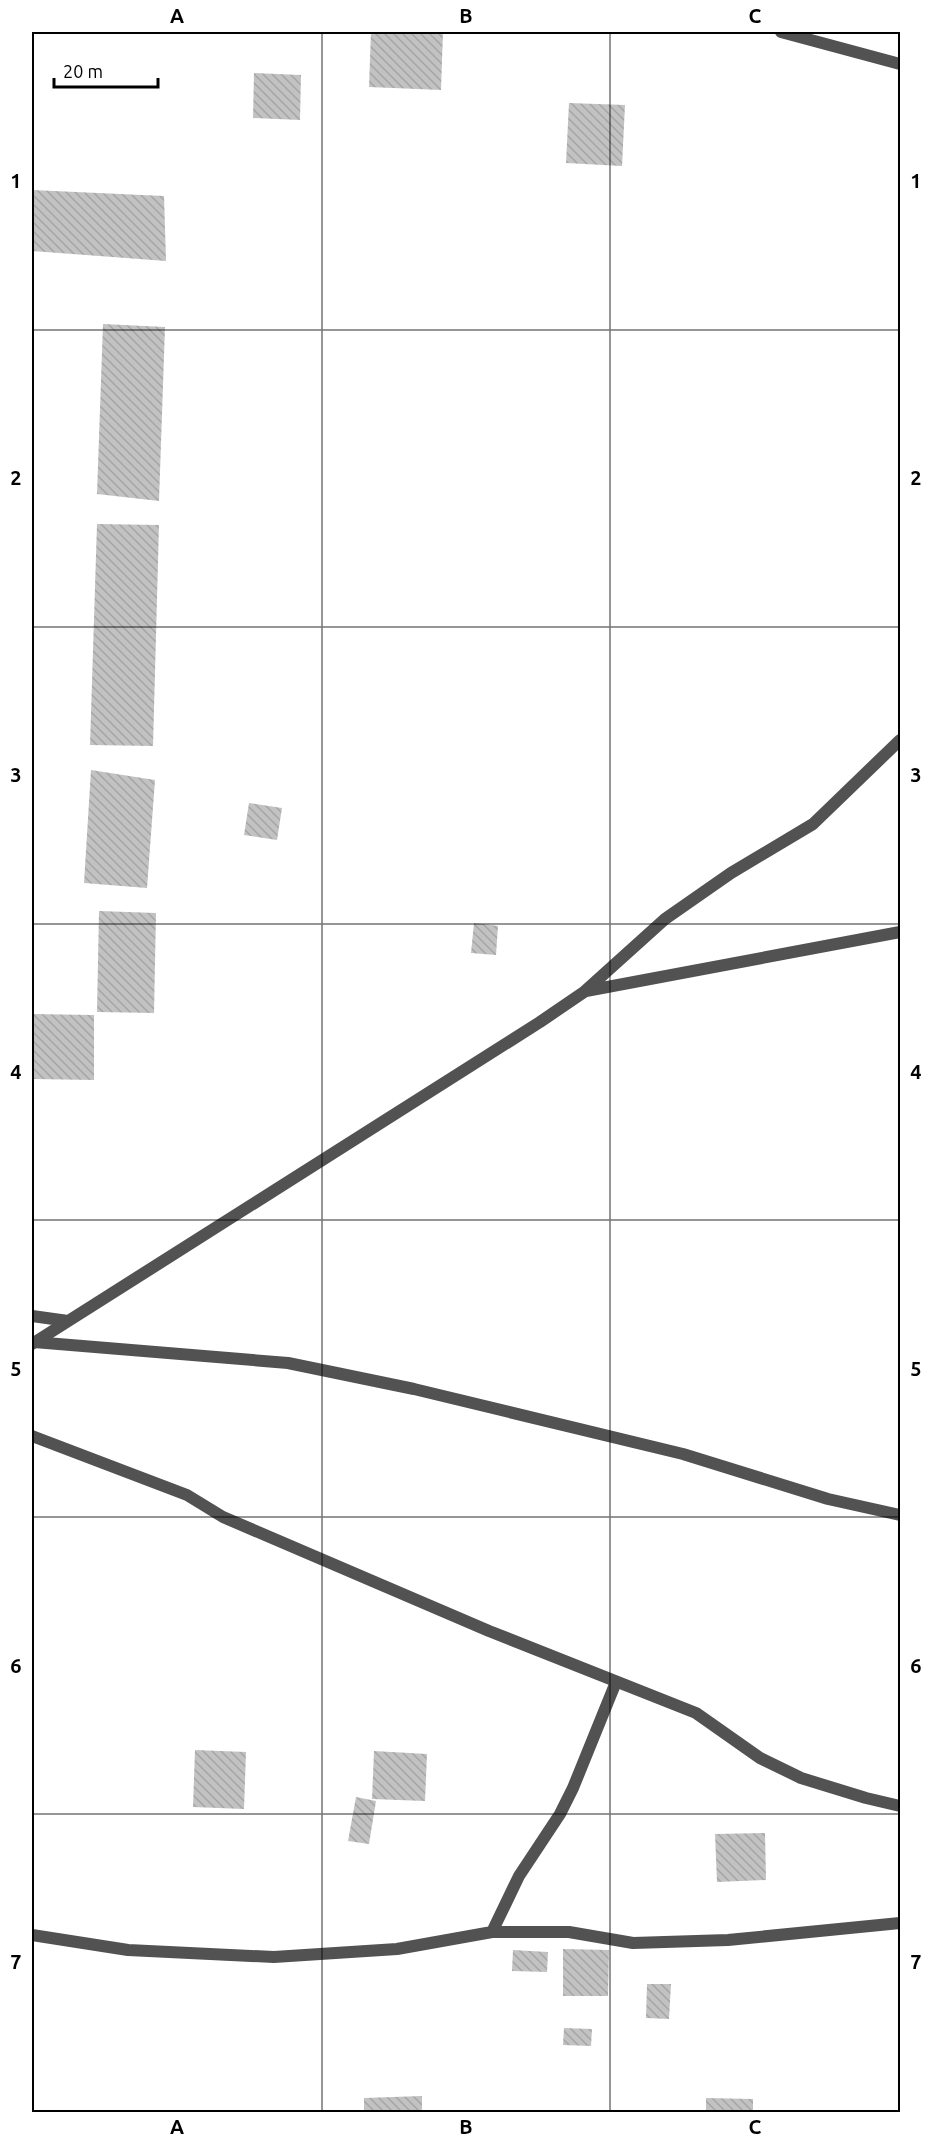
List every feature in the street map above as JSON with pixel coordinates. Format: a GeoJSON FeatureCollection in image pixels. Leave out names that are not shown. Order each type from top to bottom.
{"type":"FeatureCollection","features":[{"type":"Feature","properties":{"kind":"street"},"geometry":{"type":"LineString","coordinates":[[781,32],[900,64]]}},
{"type":"Feature","properties":{"kind":"street"},"geometry":{"type":"LineString","coordinates":[[33,1343],[584,992],[665,919],[731,873],[813,824],[900,740]]}},
{"type":"Feature","properties":{"kind":"street"},"geometry":{"type":"LineString","coordinates":[[584,992],[900,932]]}},
{"type":"Feature","properties":{"kind":"street"},"geometry":{"type":"LineString","coordinates":[[32,1316],[68,1321]]}},
{"type":"Feature","properties":{"kind":"street"},"geometry":{"type":"LineString","coordinates":[[33,1343],[288,1363],[414,1389],[684,1454],[828,1499],[900,1515]]}},
{"type":"Feature","properties":{"kind":"street"},"geometry":{"type":"LineString","coordinates":[[32,1436],[187,1494],[223,1517],[489,1632],[696,1713],[760,1758],[801,1778],[900,1806]]}},
{"type":"Feature","properties":{"kind":"street"},"geometry":{"type":"LineString","coordinates":[[492,1932],[519,1876],[560,1815],[616,1682]]}},
{"type":"Feature","properties":{"kind":"street"},"geometry":{"type":"LineString","coordinates":[[32,1935],[128,1950],[274,1957],[397,1949],[492,1932],[569,1932],[633,1943],[728,1940],[900,1923]]}},
{"type":"Feature","properties":{"kind":"building"},"geometry":{"type":"Polygon","coordinates":[[[371,32],[443,32],[441,90],[369,87],[371,32]]]}},
{"type":"Feature","properties":{"kind":"building"},"geometry":{"type":"Polygon","coordinates":[[[254,73],[301,75],[300,120],[253,118],[254,73]]]}},
{"type":"Feature","properties":{"kind":"building"},"geometry":{"type":"Polygon","coordinates":[[[569,103],[625,105],[622,166],[566,163],[569,103]]]}},
{"type":"Feature","properties":{"kind":"building"},"geometry":{"type":"Polygon","coordinates":[[[32,190],[164,196],[166,261],[32,251],[32,190]]]}},
{"type":"Feature","properties":{"kind":"building"},"geometry":{"type":"Polygon","coordinates":[[[103,324],[165,327],[159,501],[97,494],[103,324]]]}},
{"type":"Feature","properties":{"kind":"building"},"geometry":{"type":"Polygon","coordinates":[[[97,524],[159,525],[153,746],[90,745],[97,524]]]}},
{"type":"Feature","properties":{"kind":"building"},"geometry":{"type":"Polygon","coordinates":[[[91,770],[155,780],[147,888],[84,883],[91,770]]]}},
{"type":"Feature","properties":{"kind":"building"},"geometry":{"type":"Polygon","coordinates":[[[249,803],[282,808],[277,840],[244,835],[249,803]]]}},
{"type":"Feature","properties":{"kind":"building"},"geometry":{"type":"Polygon","coordinates":[[[99,911],[156,913],[154,1013],[97,1012],[99,911]]]}},
{"type":"Feature","properties":{"kind":"building"},"geometry":{"type":"Polygon","coordinates":[[[474,923],[498,926],[496,955],[471,953],[474,923]]]}},
{"type":"Feature","properties":{"kind":"building"},"geometry":{"type":"Polygon","coordinates":[[[32,1014],[94,1015],[94,1080],[32,1079],[32,1014]]]}},
{"type":"Feature","properties":{"kind":"building"},"geometry":{"type":"Polygon","coordinates":[[[195,1750],[246,1752],[244,1809],[193,1807],[195,1750]]]}},
{"type":"Feature","properties":{"kind":"building"},"geometry":{"type":"Polygon","coordinates":[[[374,1751],[427,1754],[425,1801],[372,1799],[374,1751]]]}},
{"type":"Feature","properties":{"kind":"building"},"geometry":{"type":"Polygon","coordinates":[[[356,1797],[376,1801],[369,1844],[348,1841],[356,1797]]]}},
{"type":"Feature","properties":{"kind":"building"},"geometry":{"type":"Polygon","coordinates":[[[765,1833],[766,1880],[717,1882],[715,1834],[765,1833]]]}},
{"type":"Feature","properties":{"kind":"building"},"geometry":{"type":"Polygon","coordinates":[[[563,1949],[609,1950],[608,1996],[563,1996],[563,1949]]]}},
{"type":"Feature","properties":{"kind":"building"},"geometry":{"type":"Polygon","coordinates":[[[513,1950],[548,1952],[547,1972],[512,1971],[513,1950]]]}},
{"type":"Feature","properties":{"kind":"building"},"geometry":{"type":"Polygon","coordinates":[[[647,1984],[671,1984],[669,2019],[646,2018],[647,1984]]]}},
{"type":"Feature","properties":{"kind":"building"},"geometry":{"type":"Polygon","coordinates":[[[564,2028],[592,2029],[591,2046],[563,2045],[564,2028]]]}},
{"type":"Feature","properties":{"kind":"building"},"geometry":{"type":"Polygon","coordinates":[[[422,2096],[422,2112],[364,2112],[364,2098],[422,2096]]]}},
{"type":"Feature","properties":{"kind":"building"},"geometry":{"type":"Polygon","coordinates":[[[706,2098],[753,2099],[753,2112],[706,2112],[706,2098]]]}}]}
